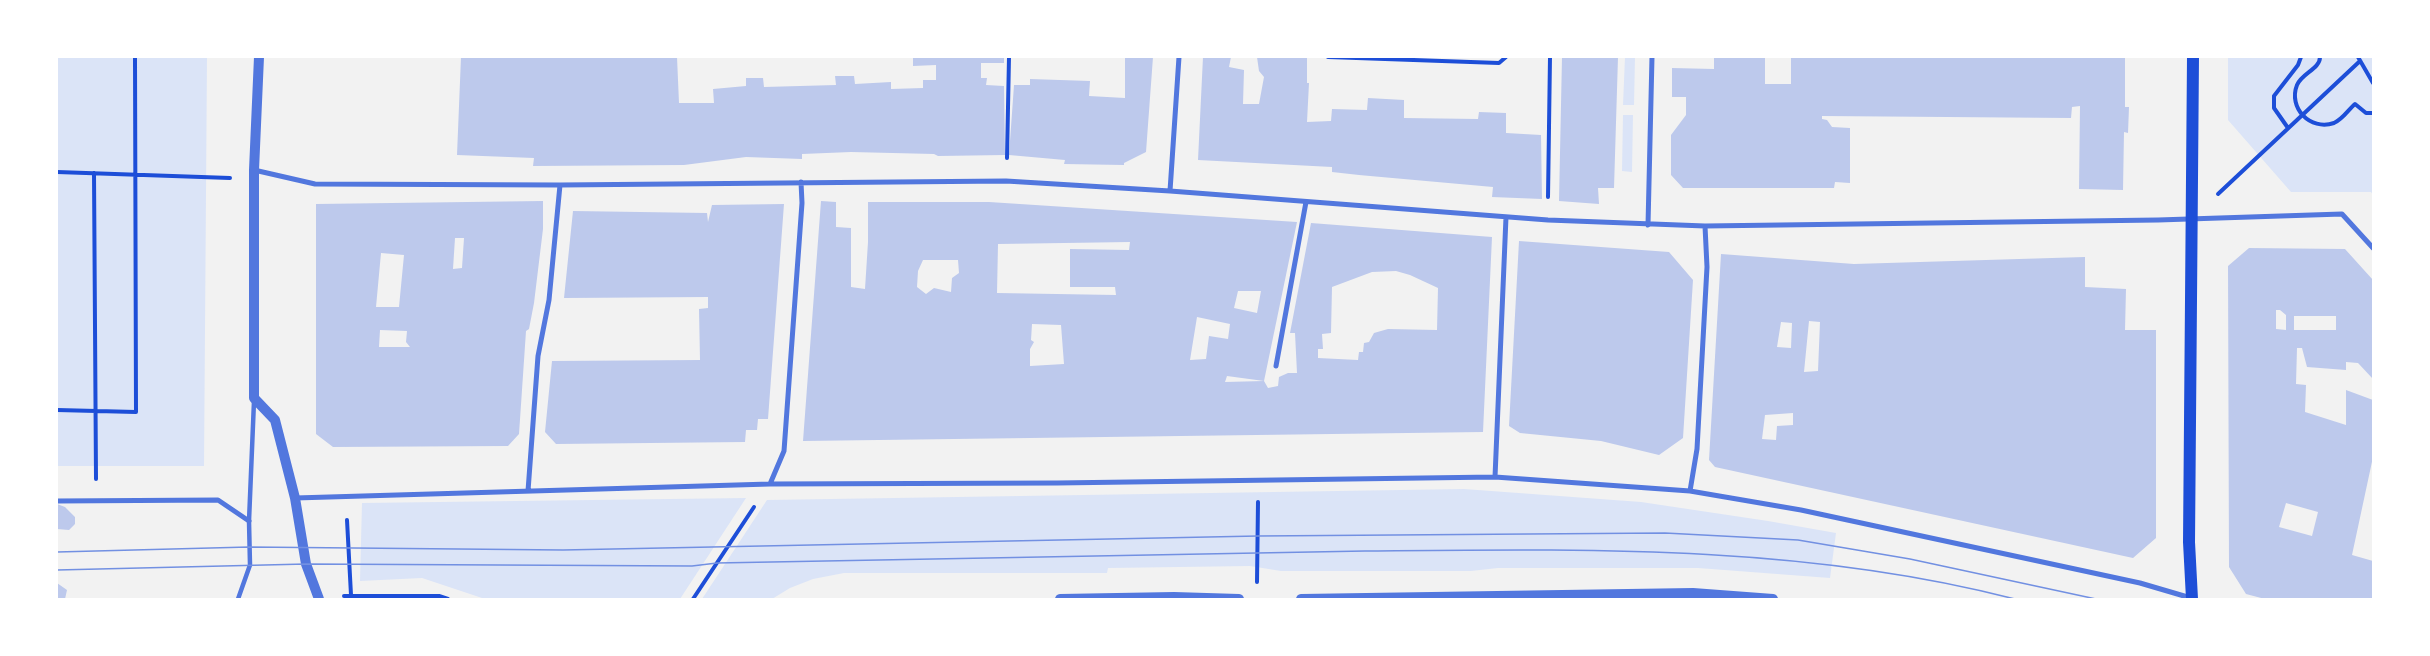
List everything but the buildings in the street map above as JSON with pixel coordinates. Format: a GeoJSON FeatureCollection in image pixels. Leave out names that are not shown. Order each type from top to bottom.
{"type":"FeatureCollection","features":[{"type":"Feature","properties":{"kind":"main road"},"geometry":{"type":"LineString","coordinates":[[2192,598],[2189,542],[2193,57]]}},
{"type":"Feature","properties":{"kind":"street"},"geometry":{"type":"LineString","coordinates":[[259,57],[254,174],[255,398],[275,420],[295,498],[306,564],[318,599]]}},
{"type":"Feature","properties":{"kind":"street"},"geometry":{"type":"LineString","coordinates":[[1170,191],[1179,57]]}},
{"type":"Feature","properties":{"kind":"street"},"geometry":{"type":"LineString","coordinates":[[1648,225],[1652,57]]}},
{"type":"Feature","properties":{"kind":"street"},"geometry":{"type":"LineString","coordinates":[[254,174],[315,184],[560,185],[1006,181],[1548,220],[1648,225],[1705,226],[2342,214],[2373,248]]}},
{"type":"Feature","properties":{"kind":"street"},"geometry":{"type":"LineString","coordinates":[[770,484],[784,451],[802,203],[801,182]]}},
{"type":"Feature","properties":{"kind":"street"},"geometry":{"type":"LineString","coordinates":[[528,491],[538,356],[549,300],[560,185]]}},
{"type":"Feature","properties":{"kind":"street"},"geometry":{"type":"LineString","coordinates":[[1276,366],[1306,202]]}},
{"type":"Feature","properties":{"kind":"street"},"geometry":{"type":"LineString","coordinates":[[1495,477],[1506,217]]}},
{"type":"Feature","properties":{"kind":"street"},"geometry":{"type":"LineString","coordinates":[[1690,490],[1698,426],[1707,267],[1705,226]]}},
{"type":"Feature","properties":{"kind":"street"},"geometry":{"type":"LineString","coordinates":[[295,498],[770,484],[1495,477],[1690,490],[1812,512],[2140,583],[2192,598]]}},
{"type":"Feature","properties":{"kind":"street"},"geometry":{"type":"LineString","coordinates":[[57,501],[218,500],[249,521]]}},
{"type":"Feature","properties":{"kind":"street"},"geometry":{"type":"LineString","coordinates":[[1301,599],[1693,593],[1773,599]]}},
{"type":"Feature","properties":{"kind":"street"},"geometry":{"type":"LineString","coordinates":[[1060,599],[1174,597],[1239,599]]}},
{"type":"Feature","properties":{"kind":"lane"},"geometry":{"type":"LineString","coordinates":[[238,599],[250,566],[249,521],[255,398]]}},
{"type":"Feature","properties":{"kind":"path"},"geometry":{"type":"LineString","coordinates":[[57,410],[136,412],[135,57]]}},
{"type":"Feature","properties":{"kind":"path"},"geometry":{"type":"LineString","coordinates":[[1006,181],[1009,57]]}},
{"type":"Feature","properties":{"kind":"path"},"geometry":{"type":"LineString","coordinates":[[1328,57],[1499,63],[1506,57]]}},
{"type":"Feature","properties":{"kind":"path"},"geometry":{"type":"LineString","coordinates":[[2288,128],[2274,108],[2274,96],[2298,65],[2301,57]]}},
{"type":"Feature","properties":{"kind":"path"},"geometry":{"type":"LineString","coordinates":[[2320,57],[2318,64],[2297,84],[2295,101],[2302,115],[2309,121],[2321,125],[2338,121],[2355,104],[2366,113],[2373,112]]}},
{"type":"Feature","properties":{"kind":"path"},"geometry":{"type":"LineString","coordinates":[[1548,220],[1549,59]]}},
{"type":"Feature","properties":{"kind":"path"},"geometry":{"type":"LineString","coordinates":[[2193,217],[2359,59],[2373,83]]}},
{"type":"Feature","properties":{"kind":"path"},"geometry":{"type":"LineString","coordinates":[[57,172],[254,174]]}},
{"type":"Feature","properties":{"kind":"path"},"geometry":{"type":"LineString","coordinates":[[94,173],[96,501]]}},
{"type":"Feature","properties":{"kind":"path"},"geometry":{"type":"LineString","coordinates":[[1257,480],[1257,590]]}},
{"type":"Feature","properties":{"kind":"path"},"geometry":{"type":"LineString","coordinates":[[693,599],[770,484]]}},
{"type":"Feature","properties":{"kind":"path"},"geometry":{"type":"LineString","coordinates":[[347,495],[351,595],[448,599]]}},
{"type":"Feature","properties":{"kind":"shaded area"},"geometry":{"type":"Polygon","coordinates":[[[57,57],[207,57],[204,466],[57,466],[57,57]]]}},
{"type":"Feature","properties":{"kind":"shaded area"},"geometry":{"type":"Polygon","coordinates":[[[1625,57],[1635,57],[1634,105],[1623,105],[1625,57]]]}},
{"type":"Feature","properties":{"kind":"shaded area"},"geometry":{"type":"Polygon","coordinates":[[[2228,57],[2373,57],[2373,195],[2371,192],[2291,192],[2228,120],[2228,57]]]}},
{"type":"Feature","properties":{"kind":"shaded area"},"geometry":{"type":"Polygon","coordinates":[[[1623,115],[1633,115],[1632,172],[1622,171],[1623,115]]]}},
{"type":"Feature","properties":{"kind":"shaded area"},"geometry":{"type":"Polygon","coordinates":[[[1464,489],[1641,502],[1836,533],[1830,578],[1698,568],[1281,571],[1250,566],[1108,568],[1107,573],[844,573],[813,579],[790,588],[772,599],[702,599],[767,500],[1464,489]]]}},
{"type":"Feature","properties":{"kind":"shaded area"},"geometry":{"type":"Polygon","coordinates":[[[746,498],[680,599],[485,599],[422,578],[360,581],[362,503],[746,498]]]}},
{"type":"Feature","properties":{"kind":"tram line"},"geometry":{"type":"LineString","coordinates":[[57,552],[249,547],[563,550],[1258,536],[1665,533],[1798,540],[1910,559],[2096,599]]}},
{"type":"Feature","properties":{"kind":"tram line"},"geometry":{"type":"LineString","coordinates":[[57,570],[306,564],[692,566],[717,563],[1122,554],[1447,550],[1610,551],[1773,559],[1855,568],[1935,581],[2015,599]]}}]}
